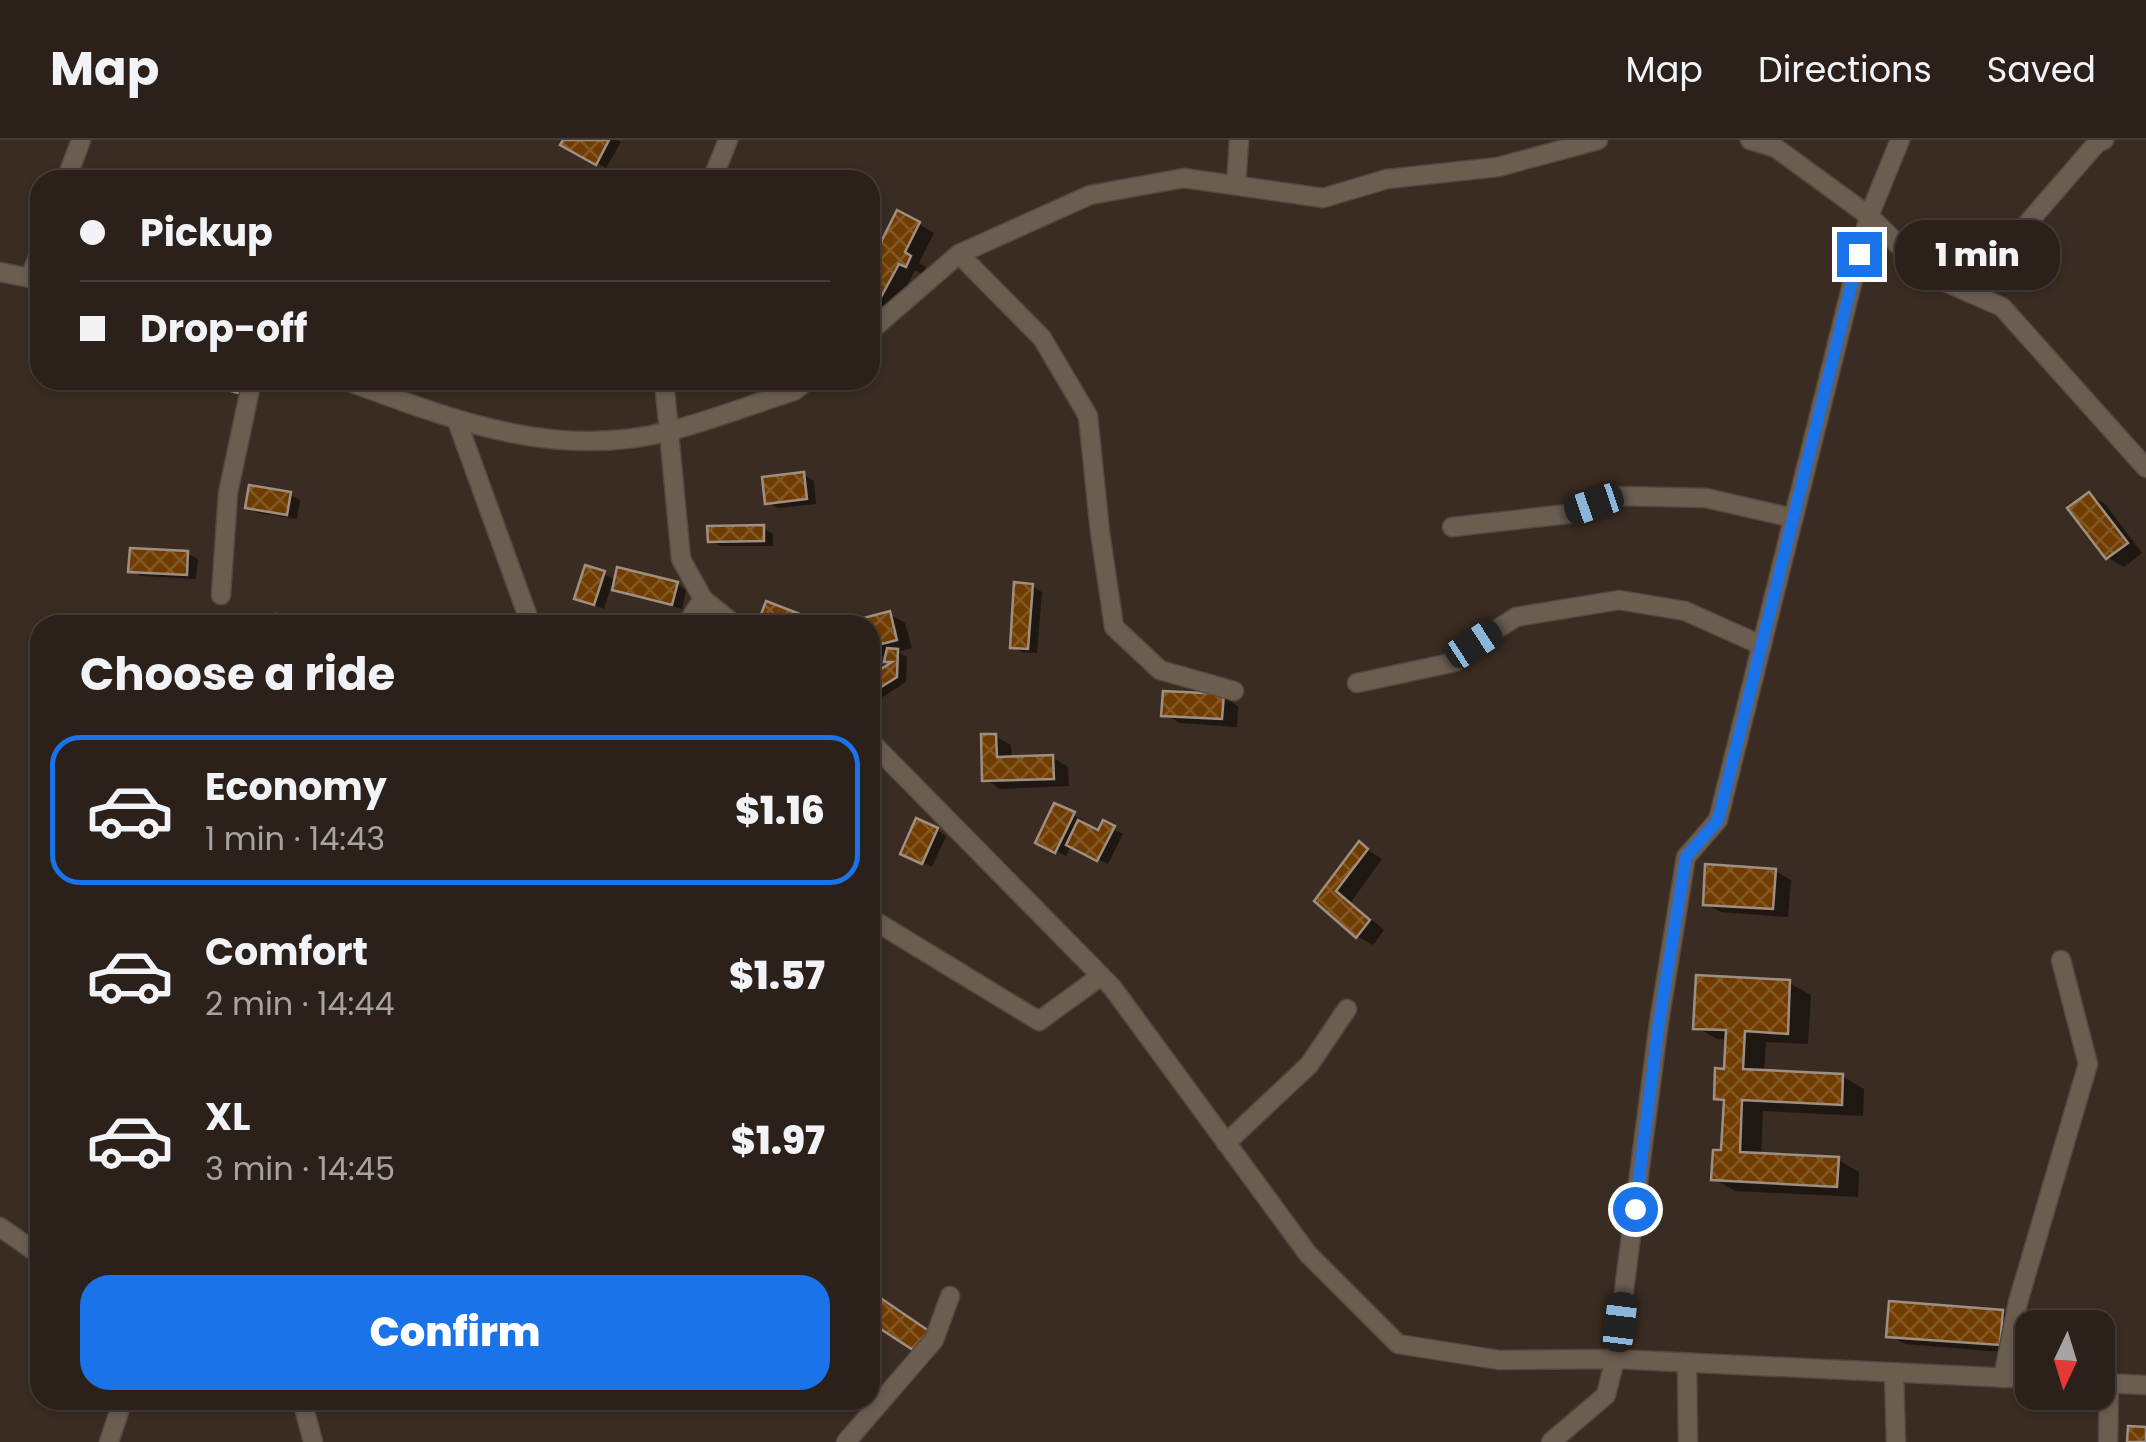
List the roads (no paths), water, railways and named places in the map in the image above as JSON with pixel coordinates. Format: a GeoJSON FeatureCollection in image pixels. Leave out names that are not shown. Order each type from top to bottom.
{"type":"FeatureCollection","features":[{"type":"Feature","properties":{"kind":"street"},"geometry":{"type":"LineString","coordinates":[[70,170],[82,140]]}},
{"type":"Feature","properties":{"kind":"street"},"geometry":{"type":"LineString","coordinates":[[716,170],[728,140]]}},
{"type":"Feature","properties":{"kind":"street"},"geometry":{"type":"LineString","coordinates":[[1236,185],[1239,140]]}},
{"type":"Feature","properties":{"kind":"street"},"geometry":{"type":"LineString","coordinates":[[880,322],[959,254],[1090,195],[1184,178],[1323,198],[1387,179],[1498,167],[1598,140]]}},
{"type":"Feature","properties":{"kind":"street"},"geometry":{"type":"LineString","coordinates":[[1750,140],[1776,148],[1869,216],[1929,275],[2002,307],[2146,468]]}},
{"type":"Feature","properties":{"kind":"street"},"geometry":{"type":"LineString","coordinates":[[1551,1442],[1606,1395],[1616,1359],[1659,1022],[1686,857],[1718,820],[1869,216],[1900,140]]}},
{"type":"Feature","properties":{"kind":"street"},"geometry":{"type":"LineString","coordinates":[[1968,292],[2097,143],[2104,140]]}},
{"type":"Feature","properties":{"kind":"street"},"geometry":{"type":"LineString","coordinates":[[959,254],[1042,338],[1088,416],[1114,627],[1160,670],[1234,691]]}},
{"type":"Feature","properties":{"kind":"street"},"geometry":{"type":"LineString","coordinates":[[0,272],[30,278]]}},
{"type":"Feature","properties":{"kind":"street"},"geometry":{"type":"LineString","coordinates":[[221,595],[228,493],[250,390]]}},
{"type":"Feature","properties":{"kind":"street"},"geometry":{"type":"LineString","coordinates":[[372,390],[457,421],[519,437],[610,440],[668,431],[795,390]]}},
{"type":"Feature","properties":{"kind":"street"},"geometry":{"type":"LineString","coordinates":[[665,390],[681,559],[703,599],[723,615]]}},
{"type":"Feature","properties":{"kind":"street"},"geometry":{"type":"LineString","coordinates":[[457,421],[527,615]]}},
{"type":"Feature","properties":{"kind":"street"},"geometry":{"type":"LineString","coordinates":[[1452,526],[1568,514],[1619,496],[1706,498],[1793,518]]}},
{"type":"Feature","properties":{"kind":"street"},"geometry":{"type":"LineString","coordinates":[[693,615],[703,599]]}},
{"type":"Feature","properties":{"kind":"street"},"geometry":{"type":"LineString","coordinates":[[1357,683],[1454,662],[1516,617],[1620,600],[1685,611],[1761,646]]}},
{"type":"Feature","properties":{"kind":"street"},"geometry":{"type":"LineString","coordinates":[[880,751],[1101,976],[1308,1254],[1398,1344],[1499,1360],[1616,1359],[2015,1378]]}},
{"type":"Feature","properties":{"kind":"street"},"geometry":{"type":"LineString","coordinates":[[880,924],[1039,1021],[1101,976]]}},
{"type":"Feature","properties":{"kind":"street"},"geometry":{"type":"LineString","coordinates":[[2002,1378],[2018,1302],[2088,1064],[2060,960]]}},
{"type":"Feature","properties":{"kind":"street"},"geometry":{"type":"LineString","coordinates":[[1226,1143],[1308,1065],[1346,1008]]}},
{"type":"Feature","properties":{"kind":"street"},"geometry":{"type":"LineString","coordinates":[[0,1226],[30,1248]]}},
{"type":"Feature","properties":{"kind":"street"},"geometry":{"type":"LineString","coordinates":[[880,1403],[934,1340],[950,1296]]}},
{"type":"Feature","properties":{"kind":"street"},"geometry":{"type":"LineString","coordinates":[[1686,1363],[1688,1442]]}},
{"type":"Feature","properties":{"kind":"street"},"geometry":{"type":"LineString","coordinates":[[1894,1372],[1896,1442]]}},
{"type":"Feature","properties":{"kind":"street"},"geometry":{"type":"LineString","coordinates":[[2115,1384],[2146,1385]]}},
{"type":"Feature","properties":{"kind":"street"},"geometry":{"type":"LineString","coordinates":[[109,1442],[120,1410]]}},
{"type":"Feature","properties":{"kind":"street"},"geometry":{"type":"LineString","coordinates":[[305,1410],[313,1442]]}},
{"type":"Feature","properties":{"kind":"street"},"geometry":{"type":"LineString","coordinates":[[846,1442],[874,1410]]}},
{"type":"Feature","properties":{"kind":"street"},"geometry":{"type":"LineString","coordinates":[[2105,1410],[2108,1442]]}}]}
